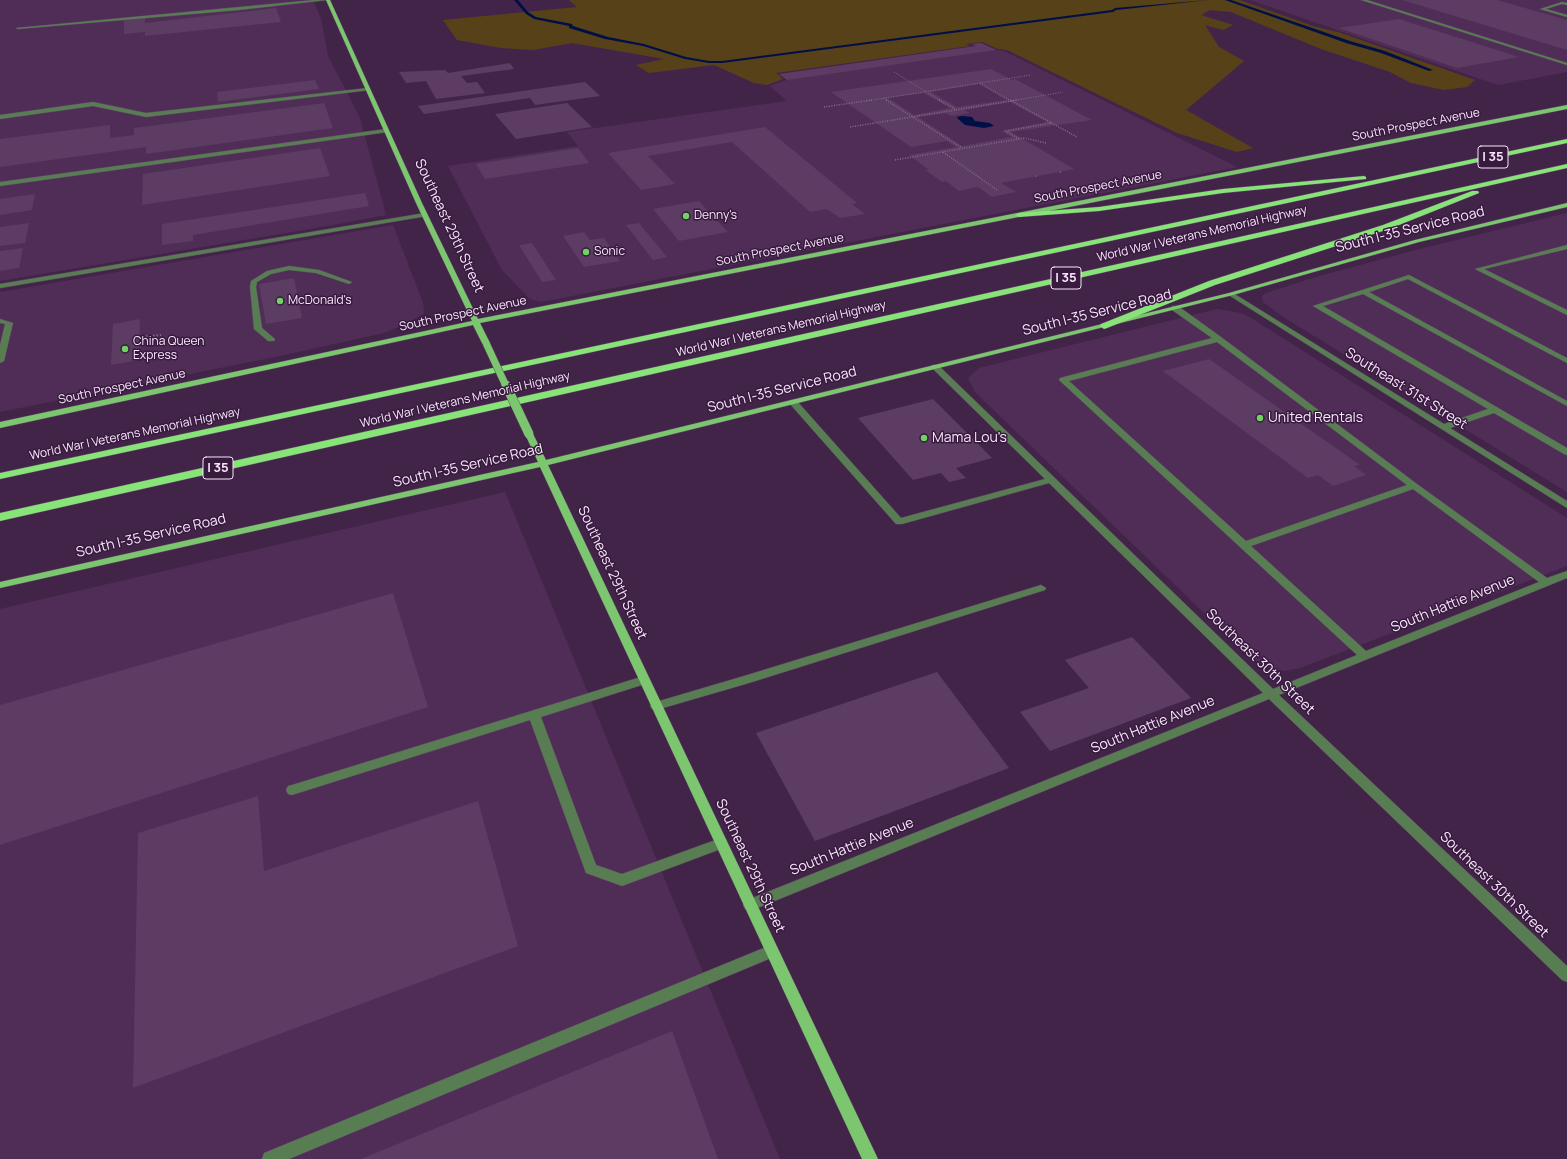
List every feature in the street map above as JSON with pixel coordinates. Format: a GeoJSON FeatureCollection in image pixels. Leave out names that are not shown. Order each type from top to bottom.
{"type":"FeatureCollection","features":[{"type":"Feature","properties":{"kind":"highway","name":"World War I Veterans Memorial Highway"},"geometry":{"type":"LineString","coordinates":[[0,476],[1567,141]]}},
{"type":"Feature","properties":{"kind":"highway","name":"World War I Veterans Memorial Highway"},"geometry":{"type":"LineString","coordinates":[[0,517],[1567,166]]}},
{"type":"Feature","properties":{"kind":"highway"},"geometry":{"type":"LineString","coordinates":[[1019,215],[1099,209],[1223,191],[1419,173]]}},
{"type":"Feature","properties":{"kind":"highway"},"geometry":{"type":"LineString","coordinates":[[1104,326],[1212,283],[1386,227],[1515,178]]}},
{"type":"Feature","properties":{"kind":"main road","name":"Southeast 29th Street"},"geometry":{"type":"LineString","coordinates":[[326,0],[425,215],[870,1159]]}},
{"type":"Feature","properties":{"kind":"main road","name":"South Prospect Avenue"},"geometry":{"type":"LineString","coordinates":[[0,425],[476,322],[1567,107]]}},
{"type":"Feature","properties":{"kind":"main road","name":"South I-35 Service Road"},"geometry":{"type":"LineString","coordinates":[[0,585],[542,464],[1231,294],[1417,241],[1567,205]]}},
{"type":"Feature","properties":{"kind":"street"},"geometry":{"type":"LineString","coordinates":[[18,28],[326,0]]}},
{"type":"Feature","properties":{"kind":"street"},"geometry":{"type":"LineString","coordinates":[[1363,0],[1567,64]]}},
{"type":"Feature","properties":{"kind":"street"},"geometry":{"type":"LineString","coordinates":[[1567,4],[1562,3],[1542,9],[1567,16]]}},
{"type":"Feature","properties":{"kind":"street"},"geometry":{"type":"LineString","coordinates":[[0,117],[93,104],[146,115],[368,89]]}},
{"type":"Feature","properties":{"kind":"street"},"geometry":{"type":"LineString","coordinates":[[0,184],[386,131]]}},
{"type":"Feature","properties":{"kind":"street"},"geometry":{"type":"LineString","coordinates":[[0,286],[425,215]]}},
{"type":"Feature","properties":{"kind":"street"},"geometry":{"type":"LineString","coordinates":[[1567,247],[1478,269],[1567,313]]}},
{"type":"Feature","properties":{"kind":"street"},"geometry":{"type":"LineString","coordinates":[[271,339],[258,329],[253,287],[254,280],[269,272],[289,268],[317,271],[349,282]]}},
{"type":"Feature","properties":{"kind":"street"},"geometry":{"type":"LineString","coordinates":[[1567,361],[1409,277],[1317,306],[1567,452]]}},
{"type":"Feature","properties":{"kind":"street"},"geometry":{"type":"LineString","coordinates":[[1363,291],[1567,404]]}},
{"type":"Feature","properties":{"kind":"street","name":"Southeast 31st Street"},"geometry":{"type":"LineString","coordinates":[[1231,294],[1567,505]]}},
{"type":"Feature","properties":{"kind":"street"},"geometry":{"type":"LineString","coordinates":[[1175,308],[1546,582]]}},
{"type":"Feature","properties":{"kind":"street"},"geometry":{"type":"LineString","coordinates":[[0,321],[9,323],[0,361]]}},
{"type":"Feature","properties":{"kind":"street"},"geometry":{"type":"LineString","coordinates":[[1218,340],[1063,380],[1364,655]]}},
{"type":"Feature","properties":{"kind":"street","name":"Southeast 30th Street"},"geometry":{"type":"LineString","coordinates":[[935,368],[1270,693],[1567,975]]}},
{"type":"Feature","properties":{"kind":"street"},"geometry":{"type":"LineString","coordinates":[[793,402],[899,522],[1051,480]]}},
{"type":"Feature","properties":{"kind":"street"},"geometry":{"type":"LineString","coordinates":[[1443,427],[1495,410]]}},
{"type":"Feature","properties":{"kind":"street"},"geometry":{"type":"LineString","coordinates":[[1244,545],[1414,486]]}},
{"type":"Feature","properties":{"kind":"street","name":"South Hattie Avenue"},"geometry":{"type":"LineString","coordinates":[[750,905],[1270,693],[1567,574]]}},
{"type":"Feature","properties":{"kind":"street"},"geometry":{"type":"LineString","coordinates":[[656,706],[753,678],[1041,588]]}},
{"type":"Feature","properties":{"kind":"street"},"geometry":{"type":"LineString","coordinates":[[292,790],[644,680]]}},
{"type":"Feature","properties":{"kind":"street"},"geometry":{"type":"LineString","coordinates":[[534,714],[591,869],[622,880],[721,843]]}},
{"type":"Feature","properties":{"kind":"street"},"geometry":{"type":"LineString","coordinates":[[270,1159],[771,950]]}},
{"type":"Feature","properties":{"kind":"path"},"geometry":{"type":"LineString","coordinates":[[894,72],[956,109]]}},
{"type":"Feature","properties":{"kind":"path"},"geometry":{"type":"LineString","coordinates":[[824,107],[1031,75]]}},
{"type":"Feature","properties":{"kind":"path"},"geometry":{"type":"LineString","coordinates":[[980,83],[1077,137]]}},
{"type":"Feature","properties":{"kind":"path"},"geometry":{"type":"LineString","coordinates":[[850,127],[1063,92]]}},
{"type":"Feature","properties":{"kind":"path"},"geometry":{"type":"LineString","coordinates":[[884,98],[962,148]]}},
{"type":"Feature","properties":{"kind":"path"},"geometry":{"type":"LineString","coordinates":[[940,112],[946,116]]}},
{"type":"Feature","properties":{"kind":"path"},"geometry":{"type":"LineString","coordinates":[[1019,139],[1006,131],[1052,123]]}},
{"type":"Feature","properties":{"kind":"path"},"geometry":{"type":"LineString","coordinates":[[895,160],[1024,138],[1046,143]]}},
{"type":"Feature","properties":{"kind":"path"},"geometry":{"type":"LineString","coordinates":[[943,152],[997,190]]}},
{"type":"Feature","properties":{"kind":"path"},"geometry":{"type":"LineString","coordinates":[[139,337],[161,334]]}},
{"type":"Feature","properties":{"kind":"shaded area"},"geometry":{"type":"Polygon","coordinates":[[[0,0],[313,0],[321,19],[328,56],[360,118],[386,215],[0,281],[0,0]]]}},
{"type":"Feature","properties":{"kind":"shaded area"},"geometry":{"type":"Polygon","coordinates":[[[569,0],[1240,0],[1313,26],[1341,33],[1475,80],[1467,87],[1444,90],[1411,83],[1390,72],[1321,49],[1231,12],[1210,10],[1201,15],[1233,25],[1223,30],[1205,25],[1219,47],[1244,61],[1186,110],[1253,148],[1237,152],[1177,133],[1007,50],[998,49],[982,42],[966,44],[970,46],[776,73],[783,79],[767,85],[754,83],[714,65],[649,73],[636,65],[664,59],[572,43],[533,50],[501,48],[457,40],[443,20],[577,7],[569,0]]]}},
{"type":"Feature","properties":{"kind":"shaded area"},"geometry":{"type":"Polygon","coordinates":[[[1250,0],[1567,0],[1567,72],[1498,85],[1250,0]]]}},
{"type":"Feature","properties":{"kind":"shaded area"},"geometry":{"type":"Polygon","coordinates":[[[981,43],[996,50],[1004,51],[1237,167],[541,302],[530,299],[502,270],[448,166],[578,146],[567,132],[787,101],[770,86],[787,80],[975,46],[972,44],[981,43]]]}},
{"type":"Feature","properties":{"kind":"shaded area"},"geometry":{"type":"Polygon","coordinates":[[[957,117],[972,117],[975,121],[990,123],[994,126],[984,128],[965,125],[957,117]]]}},
{"type":"Feature","properties":{"kind":"shaded area"},"geometry":{"type":"Polygon","coordinates":[[[1567,213],[1567,492],[1285,318],[1263,302],[1262,296],[1266,293],[1316,277],[1416,250],[1567,213]]]}},
{"type":"Feature","properties":{"kind":"shaded area"},"geometry":{"type":"Polygon","coordinates":[[[393,225],[423,303],[424,313],[408,323],[384,333],[275,357],[0,412],[0,292],[393,225]]]}},
{"type":"Feature","properties":{"kind":"shaded area"},"geometry":{"type":"Polygon","coordinates":[[[1217,309],[1241,313],[1251,318],[1567,518],[1567,566],[1300,668],[1284,671],[1266,667],[1251,658],[975,392],[968,378],[979,368],[1217,309]]]}},
{"type":"Feature","properties":{"kind":"shaded area"},"geometry":{"type":"Polygon","coordinates":[[[505,492],[780,1159],[0,1159],[0,609],[505,492]]]}},
{"type":"Feature","properties":{"kind":"building"},"geometry":{"type":"Polygon","coordinates":[[[1402,0],[1497,0],[1567,20],[1567,50],[1402,0]]]}},
{"type":"Feature","properties":{"kind":"building"},"geometry":{"type":"Polygon","coordinates":[[[276,8],[281,22],[145,36],[145,32],[124,34],[124,19],[145,17],[145,23],[276,8]]]}},
{"type":"Feature","properties":{"kind":"building"},"geometry":{"type":"Polygon","coordinates":[[[1399,19],[1519,57],[1457,68],[1339,28],[1399,19]]]}},
{"type":"Feature","properties":{"kind":"building"},"geometry":{"type":"Polygon","coordinates":[[[981,43],[996,50],[787,80],[779,74],[976,46],[972,44],[981,43]]]}},
{"type":"Feature","properties":{"kind":"building"},"geometry":{"type":"Polygon","coordinates":[[[510,63],[514,69],[461,76],[467,83],[477,82],[485,93],[436,99],[426,81],[406,83],[399,72],[445,70],[448,73],[510,63]]]}},
{"type":"Feature","properties":{"kind":"building"},"geometry":{"type":"Polygon","coordinates":[[[991,69],[1012,80],[1015,79],[1092,120],[1011,132],[1074,169],[1001,183],[1016,192],[992,197],[978,187],[959,191],[946,181],[942,182],[925,170],[929,170],[909,155],[956,147],[947,141],[911,147],[831,92],[991,69]],[[979,84],[931,92],[957,107],[1006,100],[979,84]],[[924,93],[888,98],[914,115],[950,108],[924,93]],[[1010,102],[964,110],[970,113],[951,116],[946,113],[918,117],[962,146],[1012,137],[1001,131],[1047,122],[1010,102]]]}},
{"type":"Feature","properties":{"kind":"building"},"geometry":{"type":"Polygon","coordinates":[[[315,80],[319,89],[218,102],[217,92],[315,80]]]}},
{"type":"Feature","properties":{"kind":"building"},"geometry":{"type":"Polygon","coordinates":[[[585,82],[600,96],[535,105],[530,98],[424,114],[418,106],[585,82]]]}},
{"type":"Feature","properties":{"kind":"building"},"geometry":{"type":"Polygon","coordinates":[[[324,103],[333,128],[146,154],[146,147],[0,167],[0,139],[110,125],[110,138],[134,135],[134,128],[324,103]]]}},
{"type":"Feature","properties":{"kind":"building"},"geometry":{"type":"Polygon","coordinates":[[[567,103],[592,127],[516,139],[495,114],[567,103]]]}},
{"type":"Feature","properties":{"kind":"building"},"geometry":{"type":"Polygon","coordinates":[[[765,127],[857,203],[852,204],[865,214],[840,218],[827,209],[810,212],[732,142],[648,156],[675,184],[641,190],[608,153],[765,127]]]}},
{"type":"Feature","properties":{"kind":"building"},"geometry":{"type":"Polygon","coordinates":[[[320,148],[330,176],[142,205],[143,174],[320,148]]]}},
{"type":"Feature","properties":{"kind":"building"},"geometry":{"type":"Polygon","coordinates":[[[578,148],[589,163],[485,179],[476,164],[578,148]]]}},
{"type":"Feature","properties":{"kind":"building"},"geometry":{"type":"Polygon","coordinates":[[[365,193],[369,206],[193,235],[193,241],[162,245],[162,224],[365,193]]]}},
{"type":"Feature","properties":{"kind":"building"},"geometry":{"type":"Polygon","coordinates":[[[35,194],[32,210],[0,215],[0,199],[35,194]]]}},
{"type":"Feature","properties":{"kind":"building","name":"Denny's"},"geometry":{"type":"Polygon","coordinates":[[[699,201],[728,232],[679,241],[653,209],[699,201]]]}},
{"type":"Feature","properties":{"kind":"building"},"geometry":{"type":"Polygon","coordinates":[[[29,223],[25,243],[0,246],[0,227],[29,223]]]}},
{"type":"Feature","properties":{"kind":"building"},"geometry":{"type":"Polygon","coordinates":[[[639,223],[667,257],[653,260],[626,225],[639,223]]]}},
{"type":"Feature","properties":{"kind":"building","name":"Sonic"},"geometry":{"type":"Polygon","coordinates":[[[584,232],[590,240],[604,238],[620,261],[584,267],[563,236],[584,232]]]}},
{"type":"Feature","properties":{"kind":"building"},"geometry":{"type":"Polygon","coordinates":[[[532,243],[556,280],[542,282],[519,245],[532,243]]]}},
{"type":"Feature","properties":{"kind":"building"},"geometry":{"type":"Polygon","coordinates":[[[23,248],[19,268],[0,271],[0,251],[23,248]]]}},
{"type":"Feature","properties":{"kind":"building","name":"McDonald's"},"geometry":{"type":"Polygon","coordinates":[[[294,278],[302,318],[266,324],[259,284],[294,278]]]}},
{"type":"Feature","properties":{"kind":"building","name":"China Queen Express"},"geometry":{"type":"Polygon","coordinates":[[[140,319],[139,360],[111,365],[113,324],[140,319]]]}},
{"type":"Feature","properties":{"kind":"building","name":"United Rentals"},"geometry":{"type":"Polygon","coordinates":[[[1209,359],[1360,465],[1354,466],[1366,475],[1333,486],[1318,475],[1308,478],[1163,371],[1209,359]]]}},
{"type":"Feature","properties":{"kind":"building","name":"Mama Lou's"},"geometry":{"type":"Polygon","coordinates":[[[933,399],[992,458],[956,468],[966,478],[949,482],[941,473],[913,480],[858,418],[933,399]]]}},
{"type":"Feature","properties":{"kind":"building"},"geometry":{"type":"Polygon","coordinates":[[[393,593],[428,707],[0,845],[0,705],[393,593]]]}},
{"type":"Feature","properties":{"kind":"building"},"geometry":{"type":"Polygon","coordinates":[[[1132,637],[1191,698],[1050,751],[1020,712],[1089,688],[1065,660],[1132,637]]]}},
{"type":"Feature","properties":{"kind":"building"},"geometry":{"type":"Polygon","coordinates":[[[937,672],[1009,768],[815,841],[756,733],[937,672]]]}},
{"type":"Feature","properties":{"kind":"building"},"geometry":{"type":"Polygon","coordinates":[[[258,796],[264,871],[478,801],[518,946],[133,1088],[138,833],[258,796]]]}},
{"type":"Feature","properties":{"kind":"building"},"geometry":{"type":"Polygon","coordinates":[[[672,1031],[718,1159],[361,1159],[672,1031]]]}},
{"type":"Feature","properties":{"kind":"waterway"},"geometry":{"type":"LineString","coordinates":[[516,0],[527,13],[535,18],[571,25],[571,27],[607,38],[644,45],[685,58],[709,62],[722,62],[1113,11],[1115,9],[1207,0]]}},
{"type":"Feature","properties":{"kind":"waterway"},"geometry":{"type":"LineString","coordinates":[[1227,0],[1348,42],[1383,52],[1431,70]]}},
{"type":"Feature","properties":{"kind":"place","name":"Denny's"},"geometry":{"type":"Point","coordinates":[686,216]}},
{"type":"Feature","properties":{"kind":"place","name":"Sonic"},"geometry":{"type":"Point","coordinates":[586,252]}},
{"type":"Feature","properties":{"kind":"place","name":"McDonald's"},"geometry":{"type":"Point","coordinates":[280,301]}},
{"type":"Feature","properties":{"kind":"place","name":"China Queen Express"},"geometry":{"type":"Point","coordinates":[125,349]}},
{"type":"Feature","properties":{"kind":"place","name":"United Rentals"},"geometry":{"type":"Point","coordinates":[1260,418]}},
{"type":"Feature","properties":{"kind":"place","name":"Mama Lou's"},"geometry":{"type":"Point","coordinates":[924,438]}}]}
